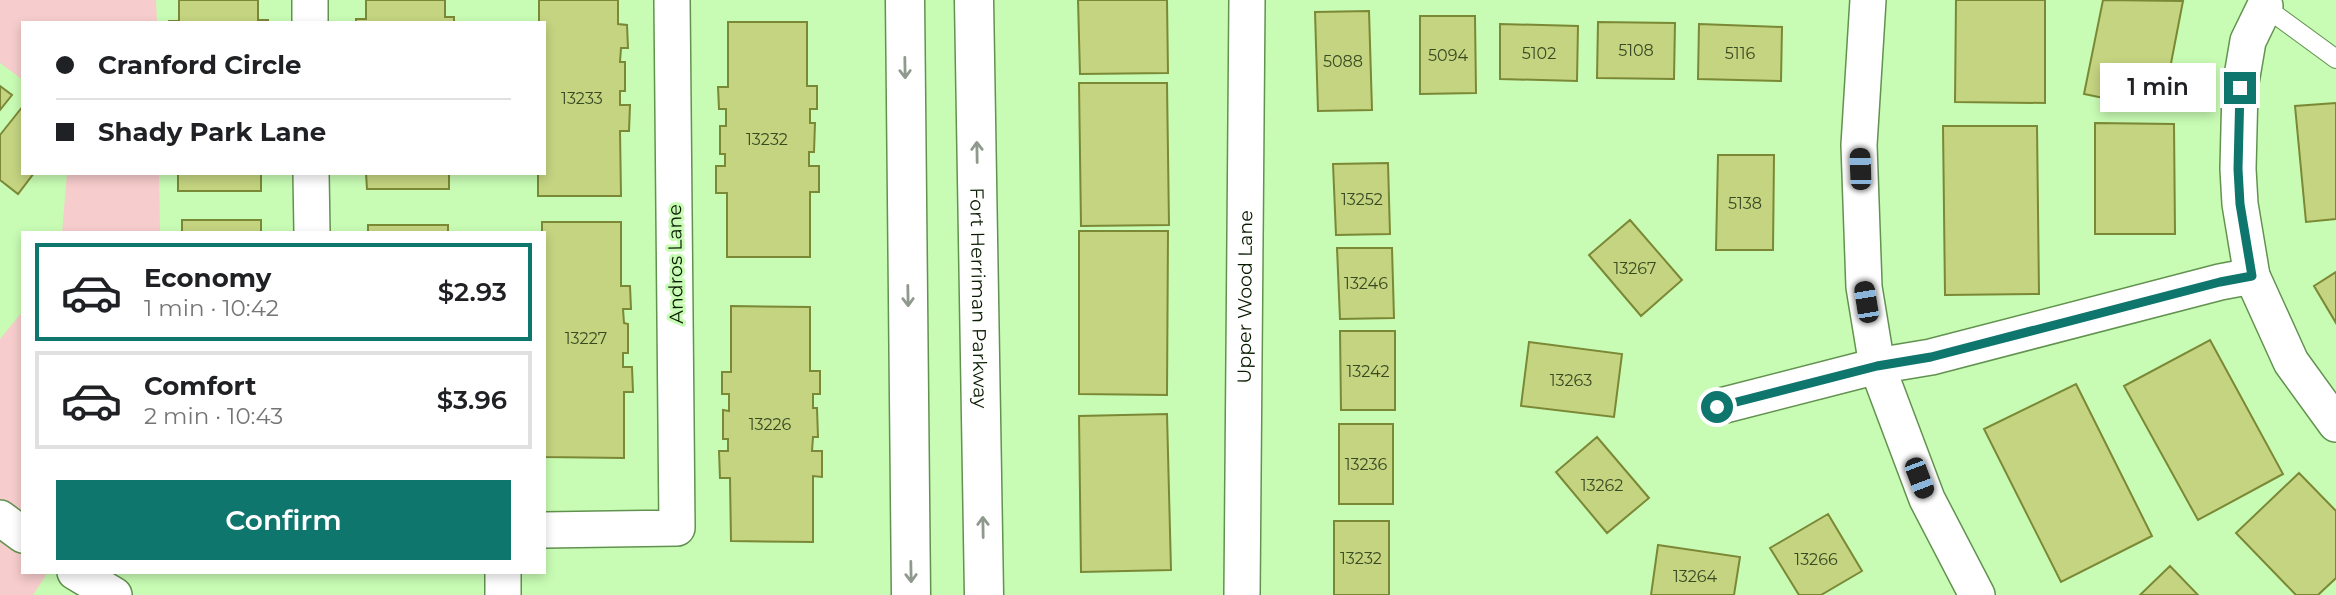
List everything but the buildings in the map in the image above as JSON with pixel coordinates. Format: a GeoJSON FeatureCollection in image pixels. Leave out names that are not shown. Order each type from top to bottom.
{"type":"FeatureCollection","features":[{"type":"Feature","properties":{"kind":"street"},"geometry":{"type":"LineString","coordinates":[[310,0],[310,21]]}},
{"type":"Feature","properties":{"kind":"street","name":"Andros Lane"},"geometry":{"type":"LineString","coordinates":[[546,530],[677,528],[673,0]]}},
{"type":"Feature","properties":{"kind":"street"},"geometry":{"type":"LineString","coordinates":[[905,0],[911,595]]}},
{"type":"Feature","properties":{"kind":"street","name":"Fort Herriman Parkway"},"geometry":{"type":"LineString","coordinates":[[974,0],[984,595]]}},
{"type":"Feature","properties":{"kind":"street","name":"Upper Wood Lane"},"geometry":{"type":"LineString","coordinates":[[1242,595],[1247,0]]}},
{"type":"Feature","properties":{"kind":"street"},"geometry":{"type":"LineString","coordinates":[[1868,0],[1859,145],[1864,288],[1877,366],[1927,499],[1977,595]]}},
{"type":"Feature","properties":{"kind":"street"},"geometry":{"type":"LineString","coordinates":[[2260,3],[2248,41],[2240,88],[2240,204],[2252,276],[2291,362],[2336,424]]}},
{"type":"Feature","properties":{"kind":"street"},"geometry":{"type":"LineString","coordinates":[[312,175],[312,231]]}},
{"type":"Feature","properties":{"kind":"street"},"geometry":{"type":"LineString","coordinates":[[1717,407],[1877,366],[1931,357],[2252,276]]}},
{"type":"Feature","properties":{"kind":"street"},"geometry":{"type":"LineString","coordinates":[[0,518],[21,534]]}},
{"type":"Feature","properties":{"kind":"street"},"geometry":{"type":"LineString","coordinates":[[78,574],[114,595]]}},
{"type":"Feature","properties":{"kind":"street"},"geometry":{"type":"LineString","coordinates":[[503,574],[503,595]]}},
{"type":"Feature","properties":{"kind":"lane"},"geometry":{"type":"LineString","coordinates":[[2260,3],[2336,59]]}},
{"type":"Feature","properties":{"kind":"shaded area"},"geometry":{"type":"Polygon","coordinates":[[[0,0],[156,0],[157,21],[21,21],[21,79],[0,63],[0,0]]]}},
{"type":"Feature","properties":{"kind":"shaded area"},"geometry":{"type":"Polygon","coordinates":[[[67,175],[159,175],[160,231],[62,231],[67,175]]]}},
{"type":"Feature","properties":{"kind":"shaded area"},"geometry":{"type":"Polygon","coordinates":[[[21,313],[21,574],[47,574],[33,595],[0,595],[0,339],[21,313]]]}},
{"type":"Feature","properties":{"kind":"route"},"geometry":{"type":"LineString","coordinates":[[1717,407],[1877,366],[1931,357],[2252,276],[2240,204],[2240,88]]}}]}
